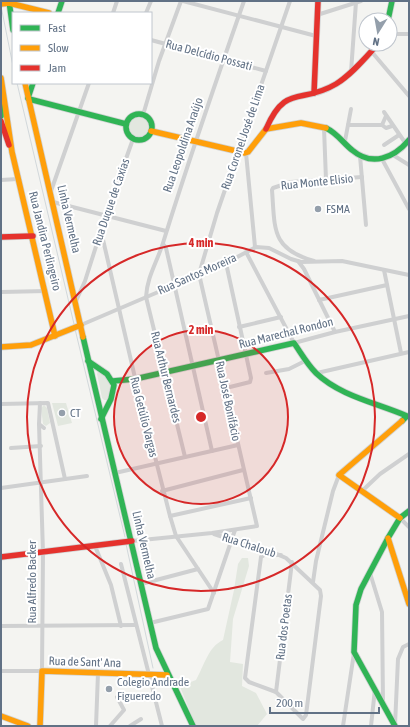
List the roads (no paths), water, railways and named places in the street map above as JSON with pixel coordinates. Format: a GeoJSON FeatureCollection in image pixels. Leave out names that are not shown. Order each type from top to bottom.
{"type":"FeatureCollection","features":[{"type":"Feature","properties":{"kind":"main road"},"geometry":{"type":"LineString","coordinates":[[58,12],[62,1]]}},
{"type":"Feature","properties":{"kind":"main road"},"geometry":{"type":"LineString","coordinates":[[314,92],[318,1]]}},
{"type":"Feature","properties":{"kind":"main road"},"geometry":{"type":"LineString","coordinates":[[390,12],[392,1]]}},
{"type":"Feature","properties":{"kind":"main road"},"geometry":{"type":"LineString","coordinates":[[12,26],[6,3],[45,12]]}},
{"type":"Feature","properties":{"kind":"main road"},"geometry":{"type":"LineString","coordinates":[[151,131],[246,153],[266,129],[271,114],[279,104],[289,98],[331,87],[351,72],[370,52]]}},
{"type":"Feature","properties":{"kind":"main road","name":"Rua Jandira Perlingeiro"},"geometry":{"type":"LineString","coordinates":[[1,78],[3,119]]}},
{"type":"Feature","properties":{"kind":"main road","name":"Linha Vermelha"},"geometry":{"type":"LineString","coordinates":[[25,84],[76,300],[77,326],[88,361],[96,400],[116,473],[150,623],[161,662],[167,675],[180,694],[193,726]]}},
{"type":"Feature","properties":{"kind":"main road"},"geometry":{"type":"LineString","coordinates":[[33,85],[28,99],[126,124]]}},
{"type":"Feature","properties":{"kind":"main road","name":"Rua Jandira Perlingeiro"},"geometry":{"type":"LineString","coordinates":[[1,102],[4,130],[12,152],[33,236],[55,336]]}},
{"type":"Feature","properties":{"kind":"main road"},"geometry":{"type":"LineString","coordinates":[[143,115],[151,123],[151,131],[144,139],[133,139],[127,133],[126,124],[131,117],[143,115]]}},
{"type":"Feature","properties":{"kind":"main road"},"geometry":{"type":"LineString","coordinates":[[266,129],[303,122],[324,128],[345,141],[360,156],[372,159],[382,159],[393,155],[408,142]]}},
{"type":"Feature","properties":{"kind":"main road"},"geometry":{"type":"LineString","coordinates":[[1,237],[33,236]]}},
{"type":"Feature","properties":{"kind":"main road"},"geometry":{"type":"LineString","coordinates":[[1,347],[30,345],[77,326]]}},
{"type":"Feature","properties":{"kind":"main road"},"geometry":{"type":"LineString","coordinates":[[294,343],[305,360],[317,373],[339,389],[408,415],[391,432],[339,475],[400,518]]}},
{"type":"Feature","properties":{"kind":"main road","name":"Rua Marechal Rondon"},"geometry":{"type":"LineString","coordinates":[[114,384],[294,343]]}},
{"type":"Feature","properties":{"kind":"main road"},"geometry":{"type":"LineString","coordinates":[[88,361],[104,370],[114,384],[109,403],[101,419]]}},
{"type":"Feature","properties":{"kind":"main road"},"geometry":{"type":"LineString","coordinates":[[91,376],[95,371],[104,370]]}},
{"type":"Feature","properties":{"kind":"main road"},"geometry":{"type":"LineString","coordinates":[[96,400],[102,404],[109,403]]}},
{"type":"Feature","properties":{"kind":"main road"},"geometry":{"type":"LineString","coordinates":[[395,726],[354,652],[356,605],[361,589],[388,538],[400,518],[408,512]]}},
{"type":"Feature","properties":{"kind":"main road"},"geometry":{"type":"LineString","coordinates":[[388,538],[409,604]]}},
{"type":"Feature","properties":{"kind":"main road"},"geometry":{"type":"LineString","coordinates":[[1,557],[132,541]]}},
{"type":"Feature","properties":{"kind":"main road","name":"Rua de Sant' Ana"},"geometry":{"type":"LineString","coordinates":[[42,671],[167,675]]}},
{"type":"Feature","properties":{"kind":"main road","name":"Rua Alfredo Backer"},"geometry":{"type":"LineString","coordinates":[[40,726],[42,671]]}},
{"type":"Feature","properties":{"kind":"main road"},"geometry":{"type":"LineString","coordinates":[[1,716],[28,726]]}},
{"type":"Feature","properties":{"kind":"street"},"geometry":{"type":"LineString","coordinates":[[114,12],[118,1]]}},
{"type":"Feature","properties":{"kind":"street"},"geometry":{"type":"LineString","coordinates":[[146,12],[151,1]]}},
{"type":"Feature","properties":{"kind":"street"},"geometry":{"type":"LineString","coordinates":[[152,83],[182,1],[316,36]]}},
{"type":"Feature","properties":{"kind":"street","name":"Rua Leopoldina Araújo"},"geometry":{"type":"LineString","coordinates":[[146,297],[149,276],[163,244],[195,142],[244,1]]}},
{"type":"Feature","properties":{"kind":"street","name":"Rua Coronel José de Lima"},"geometry":{"type":"LineString","coordinates":[[199,274],[207,242],[290,1]]}},
{"type":"Feature","properties":{"kind":"street"},"geometry":{"type":"LineString","coordinates":[[317,15],[358,2],[351,72]]}},
{"type":"Feature","properties":{"kind":"street"},"geometry":{"type":"LineString","coordinates":[[398,34],[409,34]]}},
{"type":"Feature","properties":{"kind":"street","name":"Rua Delcídio Possati"},"geometry":{"type":"LineString","coordinates":[[152,40],[266,71]]}},
{"type":"Feature","properties":{"kind":"street"},"geometry":{"type":"LineString","coordinates":[[372,52],[409,96]]}},
{"type":"Feature","properties":{"kind":"street"},"geometry":{"type":"LineString","coordinates":[[51,191],[89,84]]}},
{"type":"Feature","properties":{"kind":"street"},"geometry":{"type":"LineString","coordinates":[[143,115],[152,84]]}},
{"type":"Feature","properties":{"kind":"street"},"geometry":{"type":"LineString","coordinates":[[345,141],[351,109]]}},
{"type":"Feature","properties":{"kind":"street"},"geometry":{"type":"LineString","coordinates":[[382,125],[385,114],[399,135],[408,142]]}},
{"type":"Feature","properties":{"kind":"street"},"geometry":{"type":"LineString","coordinates":[[348,125],[382,125],[386,128],[392,126]]}},
{"type":"Feature","properties":{"kind":"street"},"geometry":{"type":"LineString","coordinates":[[324,128],[326,180]]}},
{"type":"Feature","properties":{"kind":"street"},"geometry":{"type":"LineString","coordinates":[[384,145],[399,135]]}},
{"type":"Feature","properties":{"kind":"street","name":"Rua Duque de Caxias"},"geometry":{"type":"LineString","coordinates":[[76,300],[82,289],[93,252],[133,139]]}},
{"type":"Feature","properties":{"kind":"street"},"geometry":{"type":"LineString","coordinates":[[246,153],[255,247],[269,248],[298,261],[342,262],[409,275]]}},
{"type":"Feature","properties":{"kind":"street"},"geometry":{"type":"LineString","coordinates":[[393,155],[409,165]]}},
{"type":"Feature","properties":{"kind":"street"},"geometry":{"type":"LineString","coordinates":[[360,156],[366,225]]}},
{"type":"Feature","properties":{"kind":"street"},"geometry":{"type":"LineString","coordinates":[[382,159],[409,209]]}},
{"type":"Feature","properties":{"kind":"street","name":"Rua Monte Elisio"},"geometry":{"type":"LineString","coordinates":[[319,262],[292,253],[282,244],[276,235],[273,188],[291,182],[362,177]]}},
{"type":"Feature","properties":{"kind":"street"},"geometry":{"type":"LineString","coordinates":[[1,180],[18,179]]}},
{"type":"Feature","properties":{"kind":"street"},"geometry":{"type":"LineString","coordinates":[[53,202],[166,231]]}},
{"type":"Feature","properties":{"kind":"street","name":"Rua Getúlio Vargas"},"geometry":{"type":"LineString","coordinates":[[101,231],[162,491],[176,536],[214,593]]}},
{"type":"Feature","properties":{"kind":"street"},"geometry":{"type":"LineString","coordinates":[[163,244],[166,248],[173,284],[194,366],[212,451]]}},
{"type":"Feature","properties":{"kind":"street","name":"Rua Santos Moreira"},"geometry":{"type":"LineString","coordinates":[[77,326],[119,309],[173,284],[226,263],[255,247]]}},
{"type":"Feature","properties":{"kind":"street"},"geometry":{"type":"LineString","coordinates":[[93,252],[100,248],[107,252]]}},
{"type":"Feature","properties":{"kind":"street"},"geometry":{"type":"LineString","coordinates":[[246,252],[294,343]]}},
{"type":"Feature","properties":{"kind":"street"},"geometry":{"type":"LineString","coordinates":[[298,261],[304,269],[335,332]]}},
{"type":"Feature","properties":{"kind":"street"},"geometry":{"type":"LineString","coordinates":[[226,263],[251,380],[226,388]]}},
{"type":"Feature","properties":{"kind":"street"},"geometry":{"type":"LineString","coordinates":[[384,270],[400,354]]}},
{"type":"Feature","properties":{"kind":"street","name":"Rua José Bonifácio"},"geometry":{"type":"LineString","coordinates":[[199,274],[226,388],[243,470],[257,525],[256,527],[236,530]]}},
{"type":"Feature","properties":{"kind":"street"},"geometry":{"type":"LineString","coordinates":[[319,300],[387,285]]}},
{"type":"Feature","properties":{"kind":"street"},"geometry":{"type":"LineString","coordinates":[[73,289],[82,289]]}},
{"type":"Feature","properties":{"kind":"street"},"geometry":{"type":"LineString","coordinates":[[1,292],[46,292]]}},
{"type":"Feature","properties":{"kind":"street","name":"Rua Arthur Bernardes"},"geometry":{"type":"LineString","coordinates":[[146,297],[166,372],[185,457]]}},
{"type":"Feature","properties":{"kind":"street","name":"Rua Marechal Rondon"},"geometry":{"type":"LineString","coordinates":[[294,343],[335,332],[409,316]]}},
{"type":"Feature","properties":{"kind":"street"},"geometry":{"type":"LineString","coordinates":[[239,327],[281,317]]}},
{"type":"Feature","properties":{"kind":"street"},"geometry":{"type":"LineString","coordinates":[[317,373],[409,352]]}},
{"type":"Feature","properties":{"kind":"street"},"geometry":{"type":"LineString","coordinates":[[266,373],[289,369],[305,360]]}},
{"type":"Feature","properties":{"kind":"street","name":"Rua Alfredo Backer"},"geometry":{"type":"LineString","coordinates":[[40,403],[43,553],[42,671]]}},
{"type":"Feature","properties":{"kind":"street"},"geometry":{"type":"LineString","coordinates":[[1,404],[48,404],[65,479]]}},
{"type":"Feature","properties":{"kind":"street"},"geometry":{"type":"LineString","coordinates":[[40,424],[44,428],[53,427]]}},
{"type":"Feature","properties":{"kind":"street","name":"Rua Alfredo Backer"},"geometry":{"type":"LineString","coordinates":[[41,437],[44,428]]}},
{"type":"Feature","properties":{"kind":"street"},"geometry":{"type":"LineString","coordinates":[[116,473],[238,445]]}},
{"type":"Feature","properties":{"kind":"street"},"geometry":{"type":"LineString","coordinates":[[11,448],[41,446]]}},
{"type":"Feature","properties":{"kind":"street"},"geometry":{"type":"LineString","coordinates":[[362,491],[380,474],[409,454]]}},
{"type":"Feature","properties":{"kind":"street"},"geometry":{"type":"LineString","coordinates":[[162,491],[243,470]]}},
{"type":"Feature","properties":{"kind":"street"},"geometry":{"type":"LineString","coordinates":[[313,582],[316,561],[333,490],[339,475]]}},
{"type":"Feature","properties":{"kind":"street"},"geometry":{"type":"LineString","coordinates":[[1,488],[87,476]]}},
{"type":"Feature","properties":{"kind":"street"},"geometry":{"type":"LineString","coordinates":[[170,516],[251,498]]}},
{"type":"Feature","properties":{"kind":"street"},"geometry":{"type":"LineString","coordinates":[[400,518],[409,527]]}},
{"type":"Feature","properties":{"kind":"street"},"geometry":{"type":"LineString","coordinates":[[132,541],[236,530],[209,607],[206,611],[150,623]]}},
{"type":"Feature","properties":{"kind":"street","name":"Rua Chaloub"},"geometry":{"type":"LineString","coordinates":[[212,533],[261,547],[281,555],[292,562],[320,590],[321,596],[305,718],[301,718],[276,692]]}},
{"type":"Feature","properties":{"kind":"street"},"geometry":{"type":"LineString","coordinates":[[95,546],[111,585],[121,626]]}},
{"type":"Feature","properties":{"kind":"street"},"geometry":{"type":"LineString","coordinates":[[276,692],[249,682],[245,678],[260,557],[264,555],[281,555]]}},
{"type":"Feature","properties":{"kind":"street","name":"Rua dos Poetas"},"geometry":{"type":"LineString","coordinates":[[276,692],[292,562]]}},
{"type":"Feature","properties":{"kind":"street"},"geometry":{"type":"LineString","coordinates":[[121,564],[162,726]]}},
{"type":"Feature","properties":{"kind":"street"},"geometry":{"type":"LineString","coordinates":[[141,584],[198,569]]}},
{"type":"Feature","properties":{"kind":"street"},"geometry":{"type":"LineString","coordinates":[[370,573],[382,612],[383,702]]}},
{"type":"Feature","properties":{"kind":"street"},"geometry":{"type":"LineString","coordinates":[[1,626],[42,627],[136,625]]}},
{"type":"Feature","properties":{"kind":"street"},"geometry":{"type":"LineString","coordinates":[[395,726],[398,659],[403,647],[409,644]]}},
{"type":"Feature","properties":{"kind":"street"},"geometry":{"type":"LineString","coordinates":[[343,726],[354,652]]}},
{"type":"Feature","properties":{"kind":"street","name":"Rua de Sant' Ana"},"geometry":{"type":"LineString","coordinates":[[1,671],[42,671]]}},
{"type":"Feature","properties":{"kind":"street"},"geometry":{"type":"LineString","coordinates":[[96,726],[98,673]]}},
{"type":"Feature","properties":{"kind":"street"},"geometry":{"type":"LineString","coordinates":[[371,726],[375,688]]}},
{"type":"Feature","properties":{"kind":"street"},"geometry":{"type":"LineString","coordinates":[[110,726],[124,710],[117,697]]}},
{"type":"Feature","properties":{"kind":"street"},"geometry":{"type":"LineString","coordinates":[[130,726],[142,719]]}},
{"type":"Feature","properties":{"kind":"waterway"},"geometry":{"type":"LineString","coordinates":[[1,6],[12,61]]}},
{"type":"Feature","properties":{"kind":"waterway"},"geometry":{"type":"LineString","coordinates":[[17,84],[74,324]]}},
{"type":"Feature","properties":{"kind":"waterway"},"geometry":{"type":"LineString","coordinates":[[75,329],[125,537]]}},
{"type":"Feature","properties":{"kind":"waterway"},"geometry":{"type":"LineString","coordinates":[[126,544],[153,668]]}},
{"type":"Feature","properties":{"kind":"place","name":"FSMA"},"geometry":{"type":"Point","coordinates":[318,209]}},
{"type":"Feature","properties":{"kind":"place","name":"CT"},"geometry":{"type":"Point","coordinates":[62,413]}},
{"type":"Feature","properties":{"kind":"place","name":"Colegio Andrade Figueredo"},"geometry":{"type":"Point","coordinates":[109,689]}}]}
